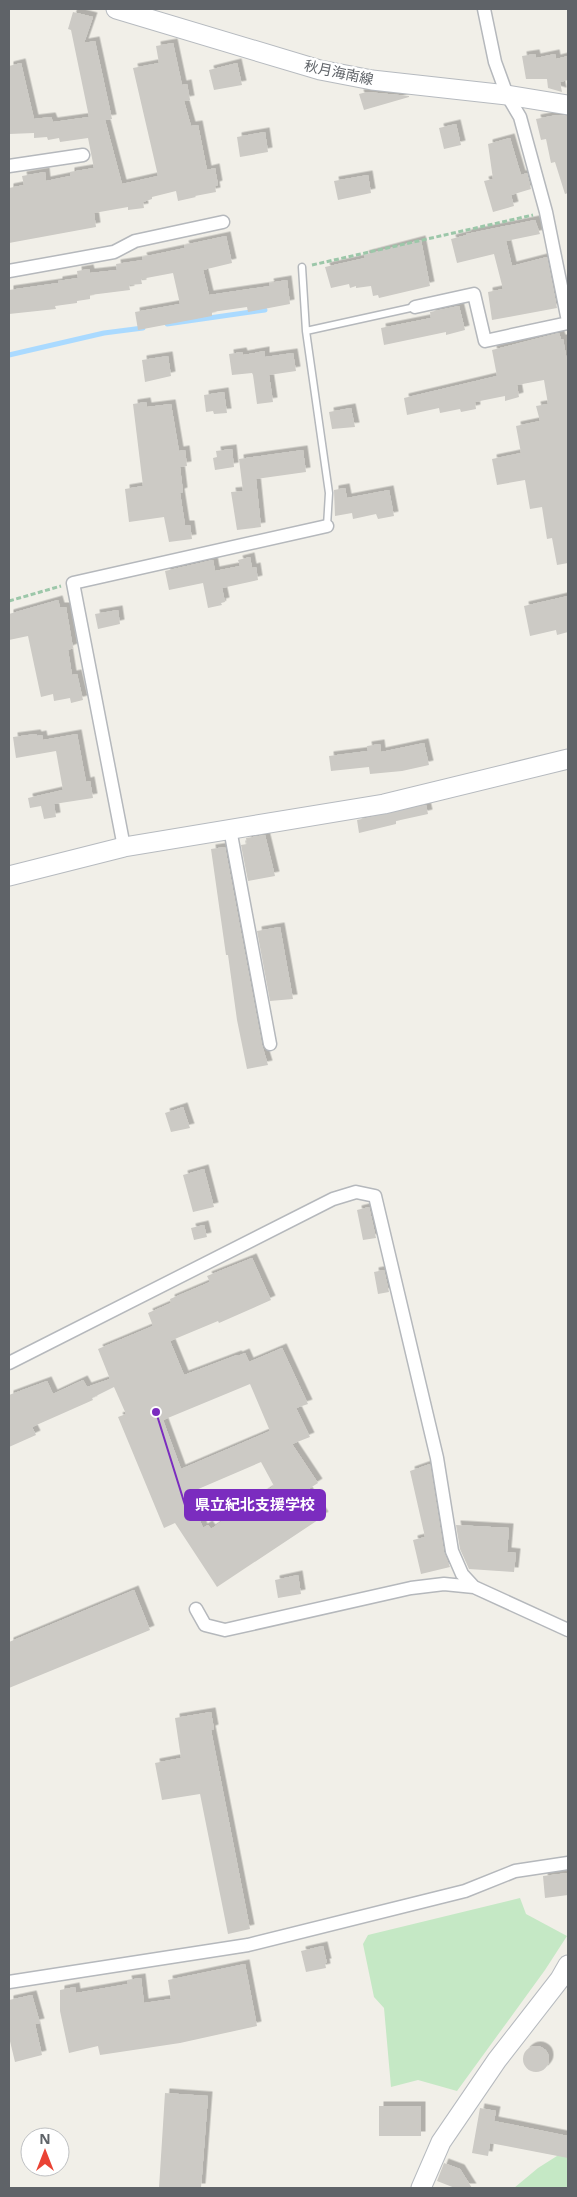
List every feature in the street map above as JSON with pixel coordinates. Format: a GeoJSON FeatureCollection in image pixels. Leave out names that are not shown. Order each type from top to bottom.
{"type":"FeatureCollection","features":[{"type":"Feature","properties":{"kind":"street","name":"秋月海南線"},"geometry":{"type":"LineString","coordinates":[[116,9],[320,70],[372,80],[507,95],[568,105]]}},
{"type":"Feature","properties":{"kind":"street"},"geometry":{"type":"LineString","coordinates":[[415,307],[474,294],[485,341],[568,322],[546,212],[520,117],[507,95],[495,62],[484,9]]}},
{"type":"Feature","properties":{"kind":"street"},"geometry":{"type":"LineString","coordinates":[[9,166],[83,155]]}},
{"type":"Feature","properties":{"kind":"street"},"geometry":{"type":"LineString","coordinates":[[9,271],[114,252],[135,241],[223,222]]}},
{"type":"Feature","properties":{"kind":"street"},"geometry":{"type":"LineString","coordinates":[[124,847],[73,583],[328,526]]}},
{"type":"Feature","properties":{"kind":"street"},"geometry":{"type":"LineString","coordinates":[[9,876],[124,847],[384,804],[568,759]]}},
{"type":"Feature","properties":{"kind":"street"},"geometry":{"type":"LineString","coordinates":[[230,829],[270,1044]]}},
{"type":"Feature","properties":{"kind":"street"},"geometry":{"type":"LineString","coordinates":[[9,1363],[333,1199],[356,1192],[376,1196],[437,1458],[452,1551],[462,1574],[474,1587]]}},
{"type":"Feature","properties":{"kind":"street"},"geometry":{"type":"LineString","coordinates":[[196,1609],[205,1625],[225,1630],[411,1588],[444,1584],[474,1587],[568,1630]]}},
{"type":"Feature","properties":{"kind":"street"},"geometry":{"type":"LineString","coordinates":[[9,1982],[248,1945],[465,1891],[515,1871],[568,1863]]}},
{"type":"Feature","properties":{"kind":"street"},"geometry":{"type":"LineString","coordinates":[[421,2188],[441,2142],[496,2060],[560,1979],[568,1965]]}},
{"type":"Feature","properties":{"kind":"lane"},"geometry":{"type":"LineString","coordinates":[[302,267],[306,331],[329,493],[328,526]]}},
{"type":"Feature","properties":{"kind":"lane"},"geometry":{"type":"LineString","coordinates":[[306,331],[415,307]]}},
{"type":"Feature","properties":{"kind":"path"},"geometry":{"type":"LineString","coordinates":[[302,267],[546,212]]}},
{"type":"Feature","properties":{"kind":"path"},"geometry":{"type":"LineString","coordinates":[[9,601],[73,583]]}},
{"type":"Feature","properties":{"kind":"green space"},"geometry":{"type":"Polygon","coordinates":[[[520,1898],[526,1914],[567,1936],[545,1970],[457,2091],[418,2080],[391,2087],[384,2008],[374,1997],[363,1944],[368,1935],[520,1898]]]}},
{"type":"Feature","properties":{"kind":"green space"},"geometry":{"type":"Polygon","coordinates":[[[568,2149],[568,2188],[514,2188],[538,2168],[568,2149]]]}},
{"type":"Feature","properties":{"kind":"building"},"geometry":{"type":"Polygon","coordinates":[[[73,12],[93,17],[84,43],[95,41],[112,119],[105,120],[122,184],[158,176],[133,68],[159,63],[156,46],[173,43],[182,85],[187,84],[190,100],[184,101],[191,126],[198,125],[207,170],[215,168],[218,185],[215,186],[216,192],[196,197],[178,201],[176,191],[152,197],[152,199],[143,202],[144,208],[128,210],[128,207],[94,213],[96,227],[9,243],[9,188],[24,185],[22,176],[45,172],[46,181],[70,176],[70,172],[94,168],[88,138],[60,142],[59,138],[48,140],[47,137],[34,138],[34,133],[9,134],[9,66],[21,63],[34,119],[51,117],[53,122],[89,117],[71,30],[68,29],[73,12]]]}},
{"type":"Feature","properties":{"kind":"building"},"geometry":{"type":"Polygon","coordinates":[[[535,54],[536,58],[555,54],[556,59],[568,56],[568,80],[560,82],[562,92],[548,88],[547,79],[526,79],[522,56],[535,54]]]}},
{"type":"Feature","properties":{"kind":"building"},"geometry":{"type":"Polygon","coordinates":[[[237,63],[242,85],[214,90],[209,70],[237,63]]]}},
{"type":"Feature","properties":{"kind":"building"},"geometry":{"type":"Polygon","coordinates":[[[367,92],[409,97],[364,110],[359,94],[367,92]]]}},
{"type":"Feature","properties":{"kind":"building"},"geometry":{"type":"Polygon","coordinates":[[[557,115],[568,116],[568,193],[565,194],[555,162],[551,163],[546,139],[541,140],[536,119],[557,115]]]}},
{"type":"Feature","properties":{"kind":"building"},"geometry":{"type":"Polygon","coordinates":[[[456,124],[461,145],[444,149],[439,128],[456,124]]]}},
{"type":"Feature","properties":{"kind":"building"},"geometry":{"type":"Polygon","coordinates":[[[265,132],[268,152],[240,157],[237,137],[265,132]]]}},
{"type":"Feature","properties":{"kind":"building"},"geometry":{"type":"Polygon","coordinates":[[[510,138],[521,175],[527,173],[531,189],[511,195],[514,206],[493,212],[484,181],[493,179],[488,144],[510,138]]]}},
{"type":"Feature","properties":{"kind":"building"},"geometry":{"type":"Polygon","coordinates":[[[368,175],[371,193],[338,200],[334,181],[368,175]]]}},
{"type":"Feature","properties":{"kind":"building"},"geometry":{"type":"Polygon","coordinates":[[[535,220],[540,234],[506,241],[512,266],[547,257],[557,308],[492,320],[488,292],[503,289],[494,254],[457,263],[451,239],[466,234],[535,220]]]}},
{"type":"Feature","properties":{"kind":"building"},"geometry":{"type":"Polygon","coordinates":[[[226,236],[232,263],[203,270],[209,295],[270,286],[269,283],[287,280],[290,304],[248,312],[247,307],[212,312],[212,316],[138,330],[135,312],[180,304],[173,273],[141,279],[142,284],[129,285],[130,290],[90,295],[90,299],[55,306],[56,309],[9,314],[9,290],[78,278],[77,271],[89,269],[90,273],[117,270],[116,264],[143,260],[142,257],[185,248],[184,245],[226,236]]]}},
{"type":"Feature","properties":{"kind":"building"},"geometry":{"type":"Polygon","coordinates":[[[421,240],[430,286],[379,298],[378,295],[373,296],[371,286],[350,288],[349,284],[331,288],[325,267],[365,258],[364,255],[421,240]]]}},
{"type":"Feature","properties":{"kind":"building"},"geometry":{"type":"Polygon","coordinates":[[[459,306],[465,330],[384,345],[381,328],[431,318],[430,312],[459,306]]]}},
{"type":"Feature","properties":{"kind":"building"},"geometry":{"type":"Polygon","coordinates":[[[559,333],[561,339],[563,339],[568,366],[568,563],[557,565],[552,538],[547,539],[542,507],[530,509],[525,480],[497,485],[492,459],[521,453],[516,426],[540,421],[536,406],[548,404],[544,380],[517,385],[519,397],[505,401],[505,396],[475,402],[476,409],[461,412],[460,409],[440,413],[439,408],[407,415],[404,398],[497,376],[492,350],[559,333]]]}},
{"type":"Feature","properties":{"kind":"building"},"geometry":{"type":"Polygon","coordinates":[[[265,351],[265,357],[293,353],[296,371],[269,375],[273,402],[257,404],[252,373],[232,375],[229,354],[242,352],[243,355],[265,351]]]}},
{"type":"Feature","properties":{"kind":"building"},"geometry":{"type":"Polygon","coordinates":[[[168,356],[171,376],[145,382],[142,360],[168,356]]]}},
{"type":"Feature","properties":{"kind":"building"},"geometry":{"type":"Polygon","coordinates":[[[224,392],[227,413],[214,414],[213,411],[206,412],[204,395],[224,392]]]}},
{"type":"Feature","properties":{"kind":"building"},"geometry":{"type":"Polygon","coordinates":[[[146,402],[147,407],[171,404],[179,451],[185,450],[187,466],[180,467],[183,492],[180,493],[185,525],[190,525],[192,539],[169,542],[164,517],[129,522],[125,489],[143,486],[133,404],[146,402]]]}},
{"type":"Feature","properties":{"kind":"building"},"geometry":{"type":"Polygon","coordinates":[[[351,408],[355,427],[332,429],[329,412],[351,408]]]}},
{"type":"Feature","properties":{"kind":"building"},"geometry":{"type":"Polygon","coordinates":[[[232,449],[234,467],[215,470],[213,458],[217,457],[216,451],[232,449]]]}},
{"type":"Feature","properties":{"kind":"building"},"geometry":{"type":"Polygon","coordinates":[[[303,450],[306,472],[256,479],[261,527],[237,530],[231,492],[243,491],[239,459],[303,450]]]}},
{"type":"Feature","properties":{"kind":"building"},"geometry":{"type":"Polygon","coordinates":[[[345,488],[347,498],[389,490],[394,516],[378,519],[376,514],[353,519],[352,513],[335,516],[334,490],[345,488]]]}},
{"type":"Feature","properties":{"kind":"building"},"geometry":{"type":"Polygon","coordinates":[[[250,557],[252,568],[256,567],[258,580],[222,588],[225,602],[221,603],[222,605],[208,608],[203,583],[169,590],[165,571],[213,560],[215,571],[240,566],[238,560],[250,557]]]}},
{"type":"Feature","properties":{"kind":"building"},"geometry":{"type":"Polygon","coordinates":[[[568,596],[568,632],[557,635],[556,630],[530,636],[524,606],[568,596]]]}},
{"type":"Feature","properties":{"kind":"building"},"geometry":{"type":"Polygon","coordinates":[[[58,600],[60,607],[66,607],[73,648],[68,650],[72,675],[77,674],[83,700],[71,703],[70,698],[54,701],[53,694],[41,697],[28,636],[9,640],[9,614],[58,600]]]}},
{"type":"Feature","properties":{"kind":"building"},"geometry":{"type":"Polygon","coordinates":[[[118,610],[120,624],[98,629],[95,614],[118,610]]]}},
{"type":"Feature","properties":{"kind":"building"},"geometry":{"type":"Polygon","coordinates":[[[36,734],[37,736],[42,735],[43,740],[77,734],[86,782],[90,781],[93,798],[54,804],[56,817],[44,819],[41,806],[30,808],[28,798],[63,790],[56,751],[16,758],[13,737],[36,734]]]}},
{"type":"Feature","properties":{"kind":"building"},"geometry":{"type":"Polygon","coordinates":[[[424,743],[429,765],[402,771],[370,774],[369,767],[331,771],[329,756],[368,751],[367,746],[380,744],[381,752],[424,743]]]}},
{"type":"Feature","properties":{"kind":"building"},"geometry":{"type":"Polygon","coordinates":[[[426,805],[428,814],[396,821],[396,824],[359,833],[357,820],[426,805]]]}},
{"type":"Feature","properties":{"kind":"building"},"geometry":{"type":"Polygon","coordinates":[[[265,835],[275,876],[248,881],[241,845],[247,844],[246,838],[265,835]]]}},
{"type":"Feature","properties":{"kind":"building"},"geometry":{"type":"Polygon","coordinates":[[[225,847],[262,1045],[268,1065],[247,1069],[237,1020],[228,955],[226,955],[211,849],[225,847]]]}},
{"type":"Feature","properties":{"kind":"building"},"geometry":{"type":"Polygon","coordinates":[[[280,927],[293,999],[270,1001],[257,931],[280,927]]]}},
{"type":"Feature","properties":{"kind":"building"},"geometry":{"type":"Polygon","coordinates":[[[183,1107],[190,1128],[171,1132],[165,1113],[183,1107]]]}},
{"type":"Feature","properties":{"kind":"building"},"geometry":{"type":"Polygon","coordinates":[[[204,1169],[214,1207],[193,1212],[183,1175],[204,1169]]]}},
{"type":"Feature","properties":{"kind":"building"},"geometry":{"type":"Polygon","coordinates":[[[369,1207],[376,1238],[363,1240],[357,1210],[369,1207]]]}},
{"type":"Feature","properties":{"kind":"building"},"geometry":{"type":"Polygon","coordinates":[[[204,1225],[207,1237],[194,1240],[191,1228],[204,1225]]]}},
{"type":"Feature","properties":{"kind":"building"},"geometry":{"type":"Polygon","coordinates":[[[252,1258],[271,1300],[219,1323],[218,1321],[170,1341],[184,1375],[237,1355],[245,1353],[249,1362],[282,1348],[308,1404],[296,1408],[310,1437],[292,1444],[318,1483],[307,1490],[324,1516],[217,1587],[175,1523],[164,1528],[118,1417],[126,1414],[114,1387],[92,1398],[93,1400],[32,1427],[36,1435],[9,1447],[9,1395],[47,1381],[53,1394],[83,1380],[87,1387],[110,1379],[98,1349],[153,1326],[148,1313],[171,1303],[170,1299],[210,1282],[207,1276],[252,1258]],[[250,1384],[163,1420],[181,1469],[270,1431],[250,1384]],[[261,1462],[189,1493],[203,1528],[208,1525],[211,1529],[274,1486],[261,1462]]]}},
{"type":"Feature","properties":{"kind":"building"},"geometry":{"type":"Polygon","coordinates":[[[384,1270],[389,1292],[378,1294],[374,1272],[384,1270]]]}},
{"type":"Feature","properties":{"kind":"building"},"geometry":{"type":"Polygon","coordinates":[[[430,1464],[444,1552],[450,1567],[421,1574],[413,1540],[425,1537],[410,1471],[430,1464]]]}},
{"type":"Feature","properties":{"kind":"building"},"geometry":{"type":"Polygon","coordinates":[[[456,1525],[509,1528],[507,1552],[516,1553],[514,1572],[469,1569],[460,1549],[456,1525]]]}},
{"type":"Feature","properties":{"kind":"building"},"geometry":{"type":"Polygon","coordinates":[[[298,1575],[301,1594],[278,1598],[275,1580],[298,1575]]]}},
{"type":"Feature","properties":{"kind":"building"},"geometry":{"type":"Polygon","coordinates":[[[134,1590],[150,1630],[9,1688],[9,1642],[134,1590]]]}},
{"type":"Feature","properties":{"kind":"building"},"geometry":{"type":"Polygon","coordinates":[[[211,1712],[214,1729],[211,1730],[250,1929],[228,1934],[200,1794],[162,1800],[155,1763],[181,1758],[175,1718],[211,1712]]]}},
{"type":"Feature","properties":{"kind":"building"},"geometry":{"type":"Polygon","coordinates":[[[568,1873],[568,1895],[545,1898],[543,1876],[568,1873]]]}},
{"type":"Feature","properties":{"kind":"building"},"geometry":{"type":"Polygon","coordinates":[[[323,1946],[327,1963],[325,1963],[326,1968],[306,1972],[301,1951],[323,1946]]]}},
{"type":"Feature","properties":{"kind":"building"},"geometry":{"type":"Polygon","coordinates":[[[245,1964],[257,2026],[180,2043],[100,2055],[98,2046],[69,2053],[60,2011],[60,1990],[75,1987],[76,1993],[128,1984],[127,1980],[141,1978],[144,2003],[171,1999],[168,1980],[245,1964]]]}},
{"type":"Feature","properties":{"kind":"building"},"geometry":{"type":"Polygon","coordinates":[[[32,1995],[40,2023],[35,2024],[42,2055],[15,2062],[9,2037],[9,2000],[32,1995]]]}},
{"type":"Feature","properties":{"kind":"building"},"geometry":{"type":"Polygon","coordinates":[[[536,2046],[545,2050],[549,2059],[545,2068],[536,2072],[527,2068],[523,2059],[527,2050],[536,2046]]]}},
{"type":"Feature","properties":{"kind":"building"},"geometry":{"type":"Polygon","coordinates":[[[165,2093],[208,2096],[201,2188],[159,2188],[165,2093]]]}},
{"type":"Feature","properties":{"kind":"building"},"geometry":{"type":"Polygon","coordinates":[[[379,2106],[421,2106],[421,2136],[379,2136],[379,2106]]]}},
{"type":"Feature","properties":{"kind":"building"},"geometry":{"type":"Polygon","coordinates":[[[480,2108],[496,2111],[494,2121],[568,2136],[568,2158],[490,2143],[488,2156],[472,2153],[480,2108]]]}},
{"type":"Feature","properties":{"kind":"building"},"geometry":{"type":"Polygon","coordinates":[[[444,2163],[460,2169],[472,2188],[455,2188],[437,2181],[444,2163]]]}},
{"type":"Feature","properties":{"kind":"waterway"},"geometry":{"type":"LineString","coordinates":[[167,324],[265,310]]}},
{"type":"Feature","properties":{"kind":"waterway"},"geometry":{"type":"LineString","coordinates":[[9,355],[104,333],[143,328]]}},
{"type":"Feature","properties":{"kind":"place","name":"県立紀北支援学校"},"geometry":{"type":"Point","coordinates":[156,1412]}}]}
